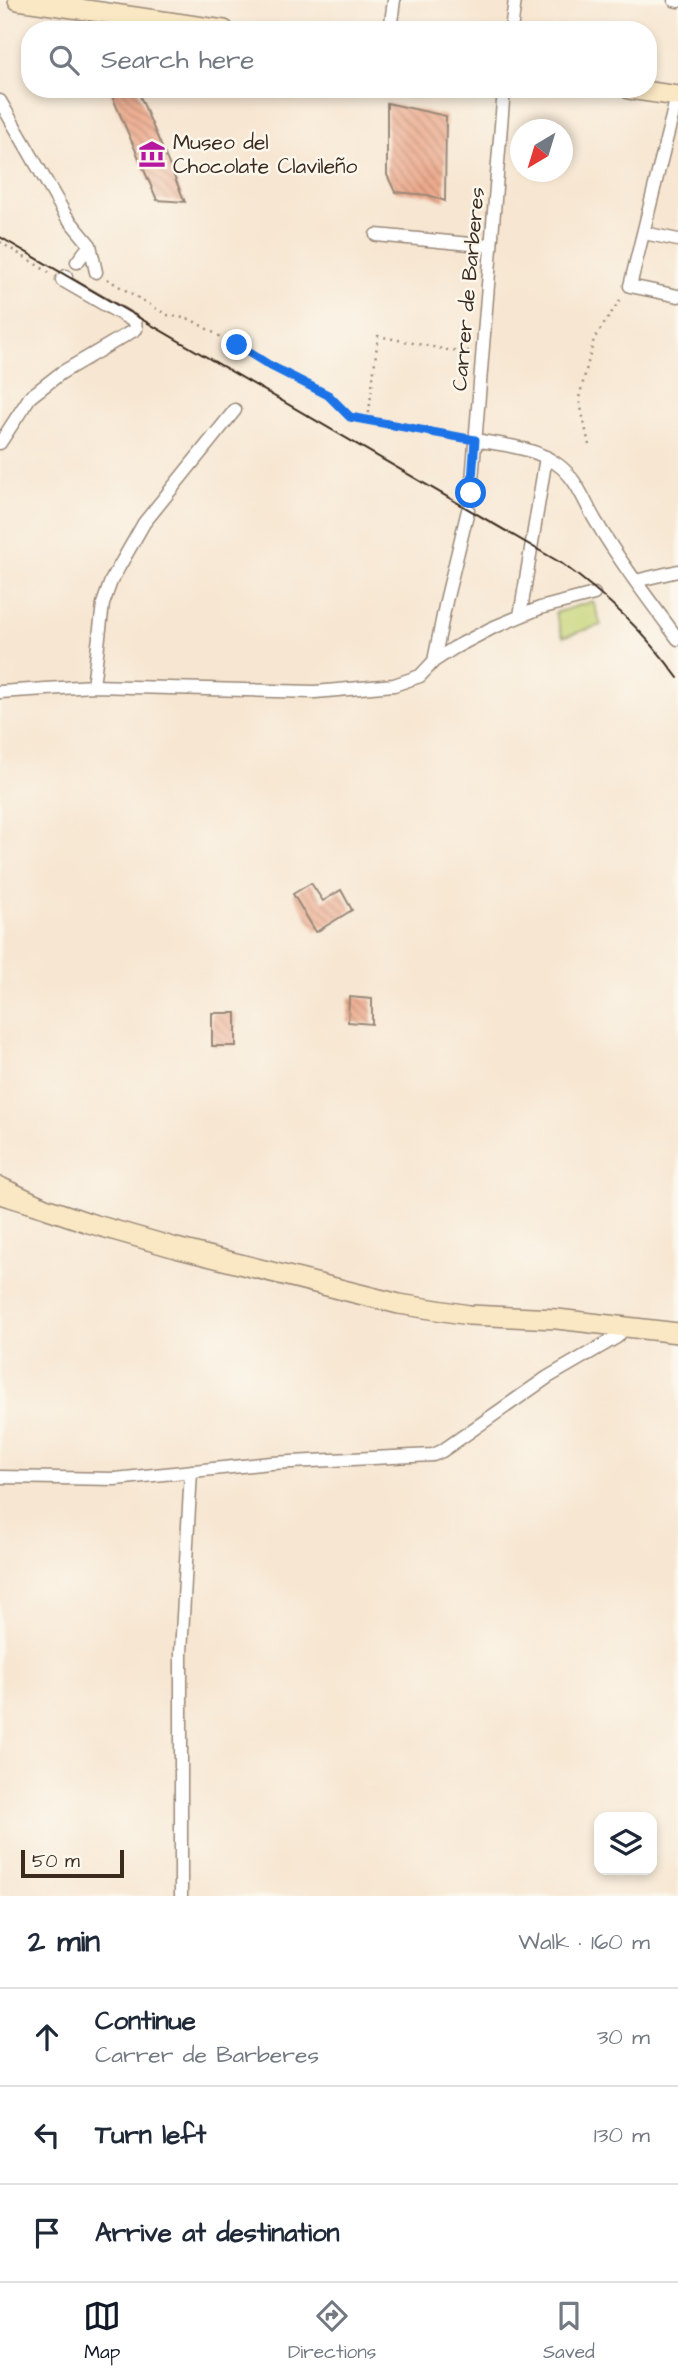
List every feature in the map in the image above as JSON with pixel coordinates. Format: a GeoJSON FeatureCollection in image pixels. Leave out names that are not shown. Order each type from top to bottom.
{"type":"FeatureCollection","features":[{"type":"Feature","properties":{"kind":"main road"},"geometry":{"type":"LineString","coordinates":[[18,0],[163,21]]}},
{"type":"Feature","properties":{"kind":"main road"},"geometry":{"type":"LineString","coordinates":[[657,93],[678,96]]}},
{"type":"Feature","properties":{"kind":"main road"},"geometry":{"type":"LineString","coordinates":[[0,1187],[45,1208]]}},
{"type":"Feature","properties":{"kind":"main road"},"geometry":{"type":"LineString","coordinates":[[0,1194],[176,1248],[399,1304],[469,1315],[557,1319],[678,1333]]}},
{"type":"Feature","properties":{"kind":"street"},"geometry":{"type":"LineString","coordinates":[[391,21],[394,0]]}},
{"type":"Feature","properties":{"kind":"street"},"geometry":{"type":"LineString","coordinates":[[512,21],[515,0]]}},
{"type":"Feature","properties":{"kind":"street"},"geometry":{"type":"LineString","coordinates":[[678,96],[630,286],[678,296]]}},
{"type":"Feature","properties":{"kind":"street","name":"Carrer de Barberes"},"geometry":{"type":"LineString","coordinates":[[471,493],[503,98]]}},
{"type":"Feature","properties":{"kind":"street"},"geometry":{"type":"LineString","coordinates":[[0,101],[66,216],[90,245],[96,272]]}},
{"type":"Feature","properties":{"kind":"street"},"geometry":{"type":"LineString","coordinates":[[644,233],[678,240]]}},
{"type":"Feature","properties":{"kind":"street"},"geometry":{"type":"LineString","coordinates":[[376,236],[491,246]]}},
{"type":"Feature","properties":{"kind":"street"},"geometry":{"type":"LineString","coordinates":[[77,262],[90,245]]}},
{"type":"Feature","properties":{"kind":"street"},"geometry":{"type":"LineString","coordinates":[[0,443],[30,397],[61,373],[136,329],[135,322],[64,278]]}},
{"type":"Feature","properties":{"kind":"street"},"geometry":{"type":"LineString","coordinates":[[93,686],[103,604],[111,581],[144,523],[235,410]]}},
{"type":"Feature","properties":{"kind":"street"},"geometry":{"type":"LineString","coordinates":[[475,440],[517,447],[546,457],[559,465],[573,480],[595,520],[635,581],[678,639]]}},
{"type":"Feature","properties":{"kind":"street"},"geometry":{"type":"LineString","coordinates":[[520,616],[546,457]]}},
{"type":"Feature","properties":{"kind":"street"},"geometry":{"type":"LineString","coordinates":[[434,661],[468,510]]}},
{"type":"Feature","properties":{"kind":"street"},"geometry":{"type":"LineString","coordinates":[[635,581],[678,571]]}},
{"type":"Feature","properties":{"kind":"street"},"geometry":{"type":"LineString","coordinates":[[0,692],[93,686],[315,692],[394,685],[420,676],[434,661],[468,639],[540,608],[594,594]]}},
{"type":"Feature","properties":{"kind":"street"},"geometry":{"type":"LineString","coordinates":[[0,1477],[115,1479],[322,1460],[433,1455],[548,1377],[617,1337],[625,1327]]}},
{"type":"Feature","properties":{"kind":"street"},"geometry":{"type":"LineString","coordinates":[[181,1896],[181,1653],[191,1471]]}},
{"type":"Feature","properties":{"kind":"path"},"geometry":{"type":"LineString","coordinates":[[0,242],[64,278]]}},
{"type":"Feature","properties":{"kind":"path"},"geometry":{"type":"LineString","coordinates":[[96,272],[167,315],[190,319],[269,365],[328,395],[350,417],[475,440]]}},
{"type":"Feature","properties":{"kind":"path"},"geometry":{"type":"LineString","coordinates":[[589,445],[579,398],[594,339],[630,286]]}},
{"type":"Feature","properties":{"kind":"path"},"geometry":{"type":"LineString","coordinates":[[368,420],[379,335],[453,351],[483,350]]}},
{"type":"Feature","properties":{"kind":"green space"},"geometry":{"type":"Polygon","coordinates":[[[593,601],[601,625],[563,637],[555,613],[593,601]]]}},
{"type":"Feature","properties":{"kind":"building"},"geometry":{"type":"Polygon","coordinates":[[[113,98],[141,98],[185,202],[157,200],[113,98]]]}},
{"type":"Feature","properties":{"kind":"building"},"geometry":{"type":"Polygon","coordinates":[[[387,103],[446,116],[445,201],[428,195],[395,192],[387,175],[387,103]]]}},
{"type":"Feature","properties":{"kind":"building"},"geometry":{"type":"Polygon","coordinates":[[[311,883],[323,901],[341,890],[352,910],[316,932],[293,894],[311,883]]]}},
{"type":"Feature","properties":{"kind":"building"},"geometry":{"type":"Polygon","coordinates":[[[349,997],[372,999],[372,1024],[348,1022],[349,997]]]}},
{"type":"Feature","properties":{"kind":"building"},"geometry":{"type":"Polygon","coordinates":[[[212,1013],[236,1013],[236,1046],[212,1046],[212,1013]]]}},
{"type":"Feature","properties":{"kind":"tram line"},"geometry":{"type":"LineString","coordinates":[[0,237],[561,563],[594,588],[624,616],[678,678]]}},
{"type":"Feature","properties":{"kind":"place","name":"Museo del Chocolate Clavileño"},"geometry":{"type":"Point","coordinates":[152,154]}},
{"type":"Feature","properties":{"kind":"route"},"geometry":{"type":"LineString","coordinates":[[237,345],[269,365],[328,395],[350,417],[475,440],[471,493]]}}]}
